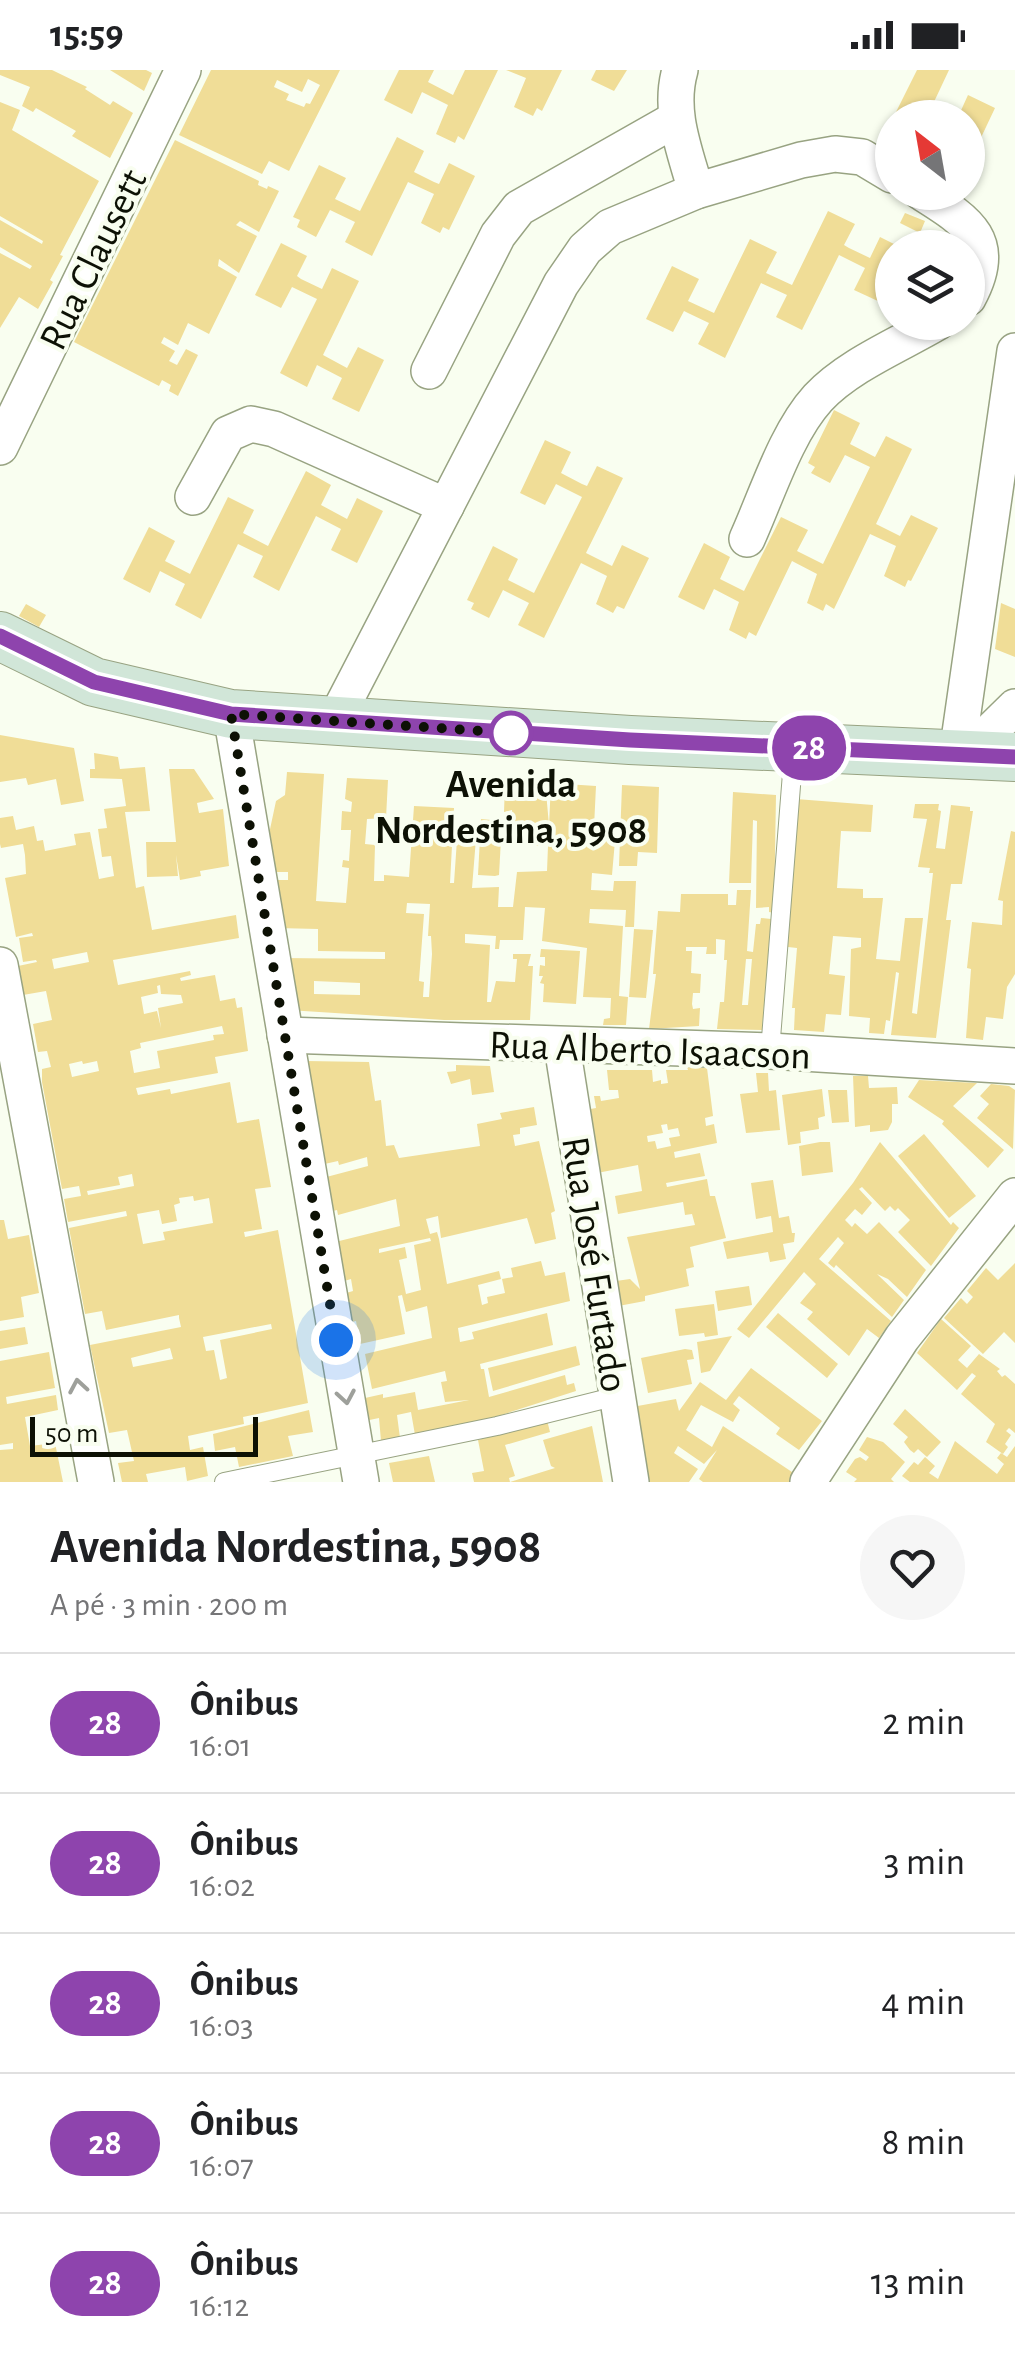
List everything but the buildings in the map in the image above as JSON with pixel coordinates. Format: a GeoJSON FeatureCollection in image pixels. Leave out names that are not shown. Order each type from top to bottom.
{"type":"FeatureCollection","features":[{"type":"Feature","properties":{"kind":"main road"},"geometry":{"type":"LineString","coordinates":[[0,636],[94,682],[231,714],[1015,757]]}},
{"type":"Feature","properties":{"kind":"street","name":"Rua Clausett"},"geometry":{"type":"LineString","coordinates":[[0,447],[183,70]]}},
{"type":"Feature","properties":{"kind":"street"},"geometry":{"type":"LineString","coordinates":[[680,70],[675,86],[676,119],[696,192]]}},
{"type":"Feature","properties":{"kind":"street"},"geometry":{"type":"LineString","coordinates":[[428,371],[498,235],[519,208],[676,119]]}},
{"type":"Feature","properties":{"kind":"street"},"geometry":{"type":"LineString","coordinates":[[334,722],[561,284],[585,249],[610,227],[696,192],[801,160],[835,154],[862,157],[875,165]]}},
{"type":"Feature","properties":{"kind":"street"},"geometry":{"type":"LineString","coordinates":[[951,210],[962,217],[971,230]]}},
{"type":"Feature","properties":{"kind":"street"},"geometry":{"type":"LineString","coordinates":[[748,539],[800,422],[820,396],[907,340]]}},
{"type":"Feature","properties":{"kind":"street"},"geometry":{"type":"LineString","coordinates":[[962,754],[1015,350]]}},
{"type":"Feature","properties":{"kind":"street"},"geometry":{"type":"LineString","coordinates":[[193,497],[228,434],[251,424],[274,428],[446,506]]}},
{"type":"Feature","properties":{"kind":"street"},"geometry":{"type":"LineString","coordinates":[[962,754],[1015,707]]}},
{"type":"Feature","properties":{"kind":"street"},"geometry":{"type":"LineString","coordinates":[[231,714],[358,1469]]}},
{"type":"Feature","properties":{"kind":"street"},"geometry":{"type":"LineString","coordinates":[[0,965],[96,1482]]}},
{"type":"Feature","properties":{"kind":"street","name":"Rua Alberto Isaacson"},"geometry":{"type":"LineString","coordinates":[[285,1035],[770,1051],[1015,1066]]}},
{"type":"Feature","properties":{"kind":"street","name":"Rua José Furtado"},"geometry":{"type":"LineString","coordinates":[[562,1046],[631,1482]]}},
{"type":"Feature","properties":{"kind":"street"},"geometry":{"type":"LineString","coordinates":[[808,1482],[902,1338],[1015,1196]]}},
{"type":"Feature","properties":{"kind":"lane"},"geometry":{"type":"LineString","coordinates":[[770,1051],[794,747]]}},
{"type":"Feature","properties":{"kind":"lane"},"geometry":{"type":"LineString","coordinates":[[224,1482],[358,1469],[497,1426],[617,1396]]}},
{"type":"Feature","properties":{"kind":"bus line","name":"28"},"geometry":{"type":"LineString","coordinates":[[0,636],[94,682],[231,714],[630,740],[1015,757]]}},
{"type":"Feature","properties":{"kind":"place","name":"Avenida Nordestina, 5908"},"geometry":{"type":"Point","coordinates":[511,733]}},
{"type":"Feature","properties":{"kind":"route"},"geometry":{"type":"LineString","coordinates":[[336,1340],[231,714],[511,733]]}}]}
